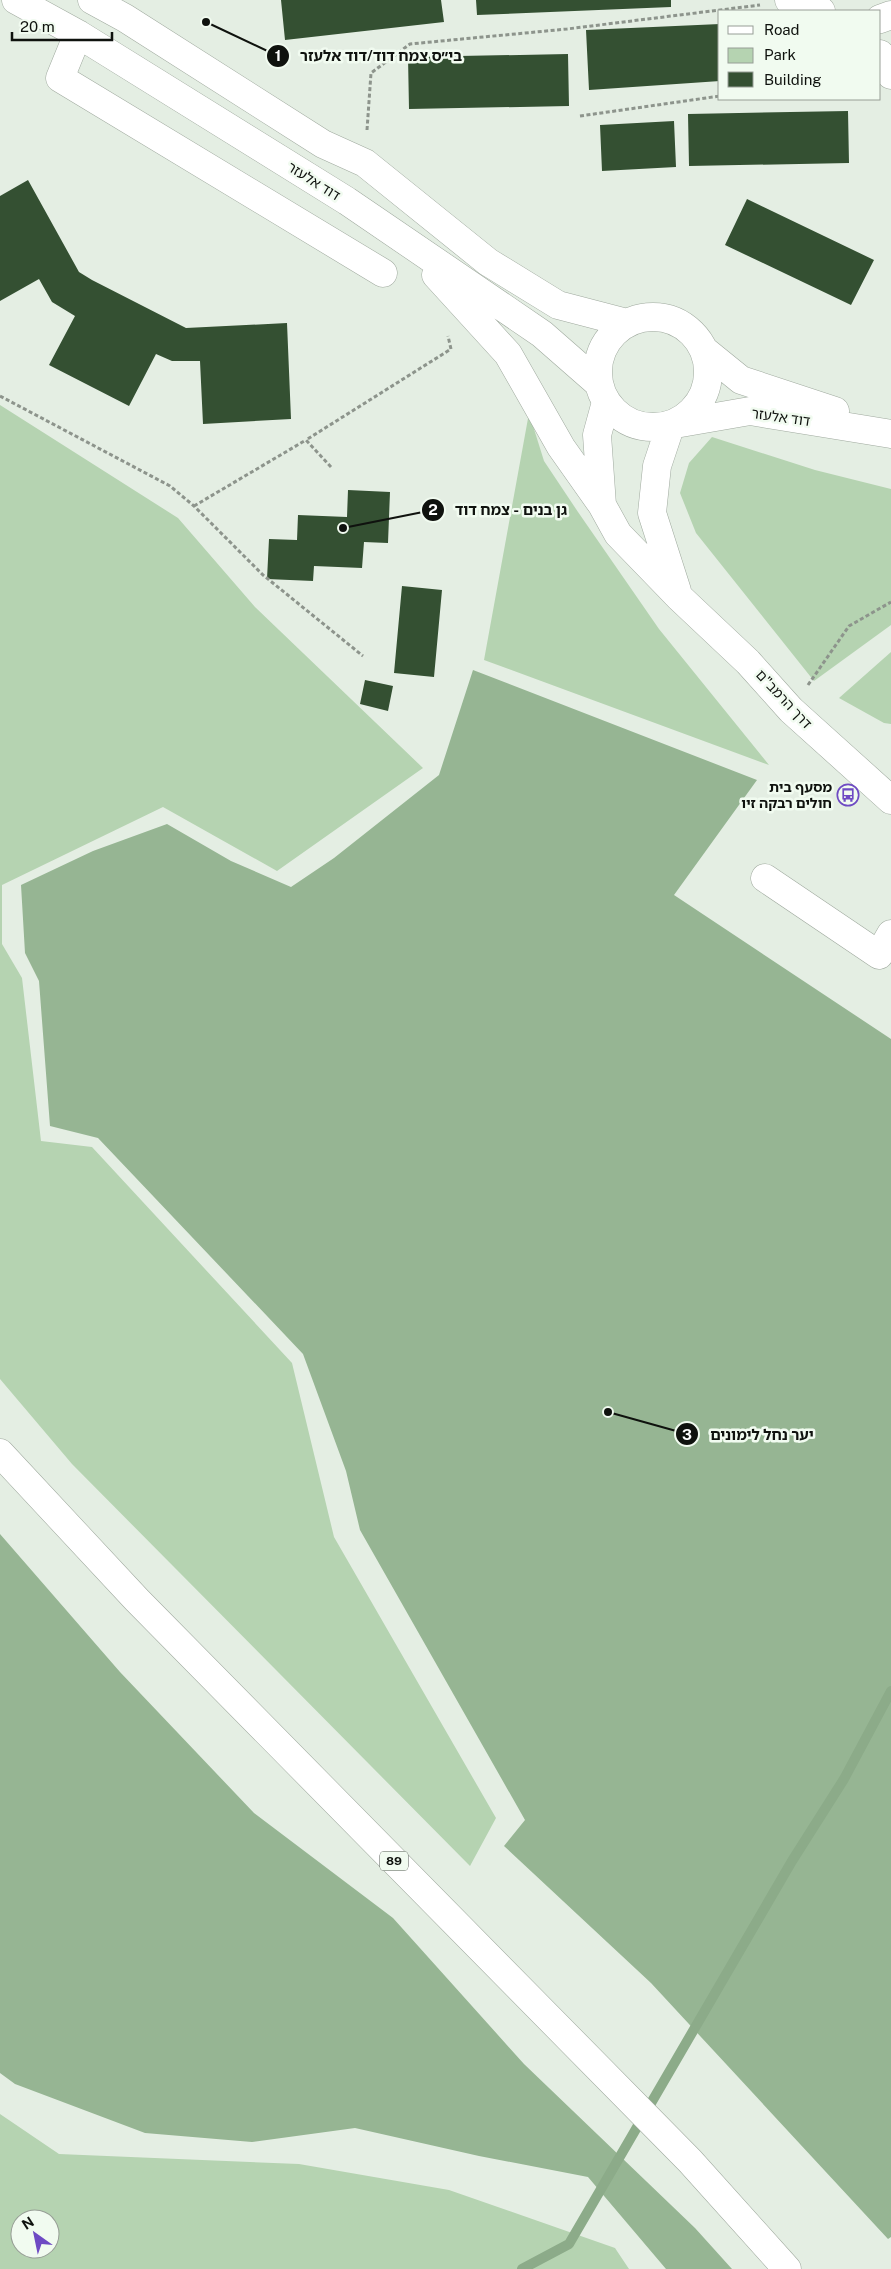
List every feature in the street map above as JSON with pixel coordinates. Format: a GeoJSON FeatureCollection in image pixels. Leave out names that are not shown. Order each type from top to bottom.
{"type":"FeatureCollection","features":[{"type":"Feature","properties":{"kind":"main road","name":"דוד אלעזר"},"geometry":{"type":"LineString","coordinates":[[16,0],[78,34],[347,201],[542,334],[602,393]]}},
{"type":"Feature","properties":{"kind":"main road"},"geometry":{"type":"LineString","coordinates":[[92,0],[122,9],[323,144],[365,163],[488,262],[558,305],[627,323]]}},
{"type":"Feature","properties":{"kind":"main road"},"geometry":{"type":"LineString","coordinates":[[789,1],[818,10]]}},
{"type":"Feature","properties":{"kind":"main road"},"geometry":{"type":"LineString","coordinates":[[78,34],[60,78],[383,273]]}},
{"type":"Feature","properties":{"kind":"main road"},"geometry":{"type":"LineString","coordinates":[[881,56],[891,75]]}},
{"type":"Feature","properties":{"kind":"main road"},"geometry":{"type":"LineString","coordinates":[[347,201],[430,269],[508,354],[561,447],[602,505]]}},
{"type":"Feature","properties":{"kind":"main road"},"geometry":{"type":"LineString","coordinates":[[647,316],[663,316],[678,322],[693,334],[704,350],[708,369],[706,389],[688,415],[671,424],[652,429],[633,425],[618,416],[602,393],[598,365],[601,351],[612,335],[627,323],[647,316]]}},
{"type":"Feature","properties":{"kind":"main road","name":"דוד אלעזר"},"geometry":{"type":"LineString","coordinates":[[704,350],[741,380],[891,430]]}},
{"type":"Feature","properties":{"kind":"main road","name":"דרך הרמב\"ם"},"geometry":{"type":"LineString","coordinates":[[602,393],[596,435],[602,505],[618,534],[679,597],[748,662],[791,710],[891,800]]}},
{"type":"Feature","properties":{"kind":"main road","name":"דוד אלעזר"},"geometry":{"type":"LineString","coordinates":[[671,424],[750,411],[891,434]]}},
{"type":"Feature","properties":{"kind":"main road","name":"דרך הרמב\"ם"},"geometry":{"type":"LineString","coordinates":[[671,424],[657,466],[652,513],[679,597]]}},
{"type":"Feature","properties":{"kind":"main road"},"geometry":{"type":"LineString","coordinates":[[860,774],[891,772]]}},
{"type":"Feature","properties":{"kind":"main road"},"geometry":{"type":"LineString","coordinates":[[765,878],[887,951]]}},
{"type":"Feature","properties":{"kind":"main road","name":"89"},"geometry":{"type":"LineString","coordinates":[[0,1453],[137,1600],[690,2161],[787,2269]]}},
{"type":"Feature","properties":{"kind":"path"},"geometry":{"type":"LineString","coordinates":[[365,163],[371,73],[410,44],[567,29],[789,1]]}},
{"type":"Feature","properties":{"kind":"path"},"geometry":{"type":"LineString","coordinates":[[580,116],[718,96]]}},
{"type":"Feature","properties":{"kind":"path"},"geometry":{"type":"LineString","coordinates":[[194,506],[306,440],[451,349],[447,333]]}},
{"type":"Feature","properties":{"kind":"path"},"geometry":{"type":"LineString","coordinates":[[0,396],[170,486],[194,506],[263,575],[363,656]]}},
{"type":"Feature","properties":{"kind":"path"},"geometry":{"type":"LineString","coordinates":[[306,440],[331,468]]}},
{"type":"Feature","properties":{"kind":"path"},"geometry":{"type":"LineString","coordinates":[[791,710],[849,626],[891,602]]}},
{"type":"Feature","properties":{"kind":"green space"},"geometry":{"type":"Polygon","coordinates":[[[0,405],[178,518],[255,607],[423,768],[277,871],[163,807],[2,885],[2,944],[22,978],[41,1141],[92,1147],[292,1363],[334,1537],[496,1818],[470,1866],[72,1464],[0,1379],[0,405]]]}},
{"type":"Feature","properties":{"kind":"green space"},"geometry":{"type":"Polygon","coordinates":[[[529,413],[544,461],[578,512],[659,629],[769,765],[484,660],[529,413]]]}},
{"type":"Feature","properties":{"kind":"green space"},"geometry":{"type":"Polygon","coordinates":[[[712,437],[815,470],[891,489],[891,625],[814,681],[696,533],[680,493],[689,463],[712,437]]]}},
{"type":"Feature","properties":{"kind":"green space"},"geometry":{"type":"Polygon","coordinates":[[[891,652],[891,724],[884,723],[839,698],[891,652]]]}},
{"type":"Feature","properties":{"kind":"green space"},"geometry":{"type":"Polygon","coordinates":[[[473,670],[757,780],[674,895],[891,1039],[891,2237],[888,2239],[651,1983],[504,1846],[525,1820],[360,1530],[346,1471],[303,1354],[98,1138],[50,1126],[39,981],[25,953],[21,885],[93,851],[167,824],[231,861],[291,887],[334,858],[439,775],[473,670]]]}},
{"type":"Feature","properties":{"kind":"green space"},"geometry":{"type":"Polygon","coordinates":[[[0,1534],[120,1672],[254,1813],[393,1918],[524,2064],[695,2228],[732,2269],[666,2269],[588,2177],[479,2156],[355,2128],[252,2142],[145,2133],[15,2084],[0,2073],[0,1534]]]}},
{"type":"Feature","properties":{"kind":"green space"},"geometry":{"type":"Polygon","coordinates":[[[0,2114],[59,2154],[299,2164],[449,2190],[615,2248],[629,2269],[0,2269],[0,2114]]]}},
{"type":"Feature","properties":{"kind":"building"},"geometry":{"type":"Polygon","coordinates":[[[281,0],[441,0],[444,22],[285,40],[281,0]]]}},
{"type":"Feature","properties":{"kind":"building"},"geometry":{"type":"Polygon","coordinates":[[[476,0],[671,0],[671,7],[477,15],[476,0]]]}},
{"type":"Feature","properties":{"kind":"building"},"geometry":{"type":"Polygon","coordinates":[[[718,24],[718,81],[589,90],[586,30],[718,24]]]}},
{"type":"Feature","properties":{"kind":"building"},"geometry":{"type":"Polygon","coordinates":[[[568,54],[569,106],[409,109],[408,57],[568,54]]]}},
{"type":"Feature","properties":{"kind":"building"},"geometry":{"type":"Polygon","coordinates":[[[848,111],[849,163],[689,166],[688,114],[848,111]]]}},
{"type":"Feature","properties":{"kind":"building"},"geometry":{"type":"Polygon","coordinates":[[[674,121],[676,167],[602,171],[600,125],[674,121]]]}},
{"type":"Feature","properties":{"kind":"building"},"geometry":{"type":"Polygon","coordinates":[[[28,180],[79,272],[92,280],[186,328],[287,323],[291,419],[203,424],[200,361],[172,361],[156,354],[129,406],[49,365],[75,316],[52,302],[39,279],[0,301],[0,196],[28,180]]]}},
{"type":"Feature","properties":{"kind":"building"},"geometry":{"type":"Polygon","coordinates":[[[747,199],[874,260],[851,305],[725,245],[747,199]]]}},
{"type":"Feature","properties":{"kind":"building"},"geometry":{"type":"Polygon","coordinates":[[[348,490],[390,492],[388,543],[364,542],[362,568],[314,566],[313,581],[267,579],[269,539],[297,540],[298,515],[347,517],[348,490]]]}},
{"type":"Feature","properties":{"kind":"building"},"geometry":{"type":"Polygon","coordinates":[[[402,586],[442,590],[434,677],[394,673],[402,586]]]}},
{"type":"Feature","properties":{"kind":"building"},"geometry":{"type":"Polygon","coordinates":[[[365,680],[393,686],[388,711],[360,704],[365,680]]]}},
{"type":"Feature","properties":{"kind":"waterway"},"geometry":{"type":"LineString","coordinates":[[522,2269],[569,2244],[792,1861],[844,1779],[891,1691]]}},
{"type":"Feature","properties":{"kind":"place","name":"בי״ס צמח דוד/דוד אלעזר"},"geometry":{"type":"Point","coordinates":[206,22]}},
{"type":"Feature","properties":{"kind":"place","name":"גן בנים - צמח דוד"},"geometry":{"type":"Point","coordinates":[343,528]}},
{"type":"Feature","properties":{"kind":"place","name":"מסעף בית חולים רבקה זיו"},"geometry":{"type":"Point","coordinates":[848,795]}},
{"type":"Feature","properties":{"kind":"place","name":"יער נחל לימונים"},"geometry":{"type":"Point","coordinates":[608,1412]}}]}
